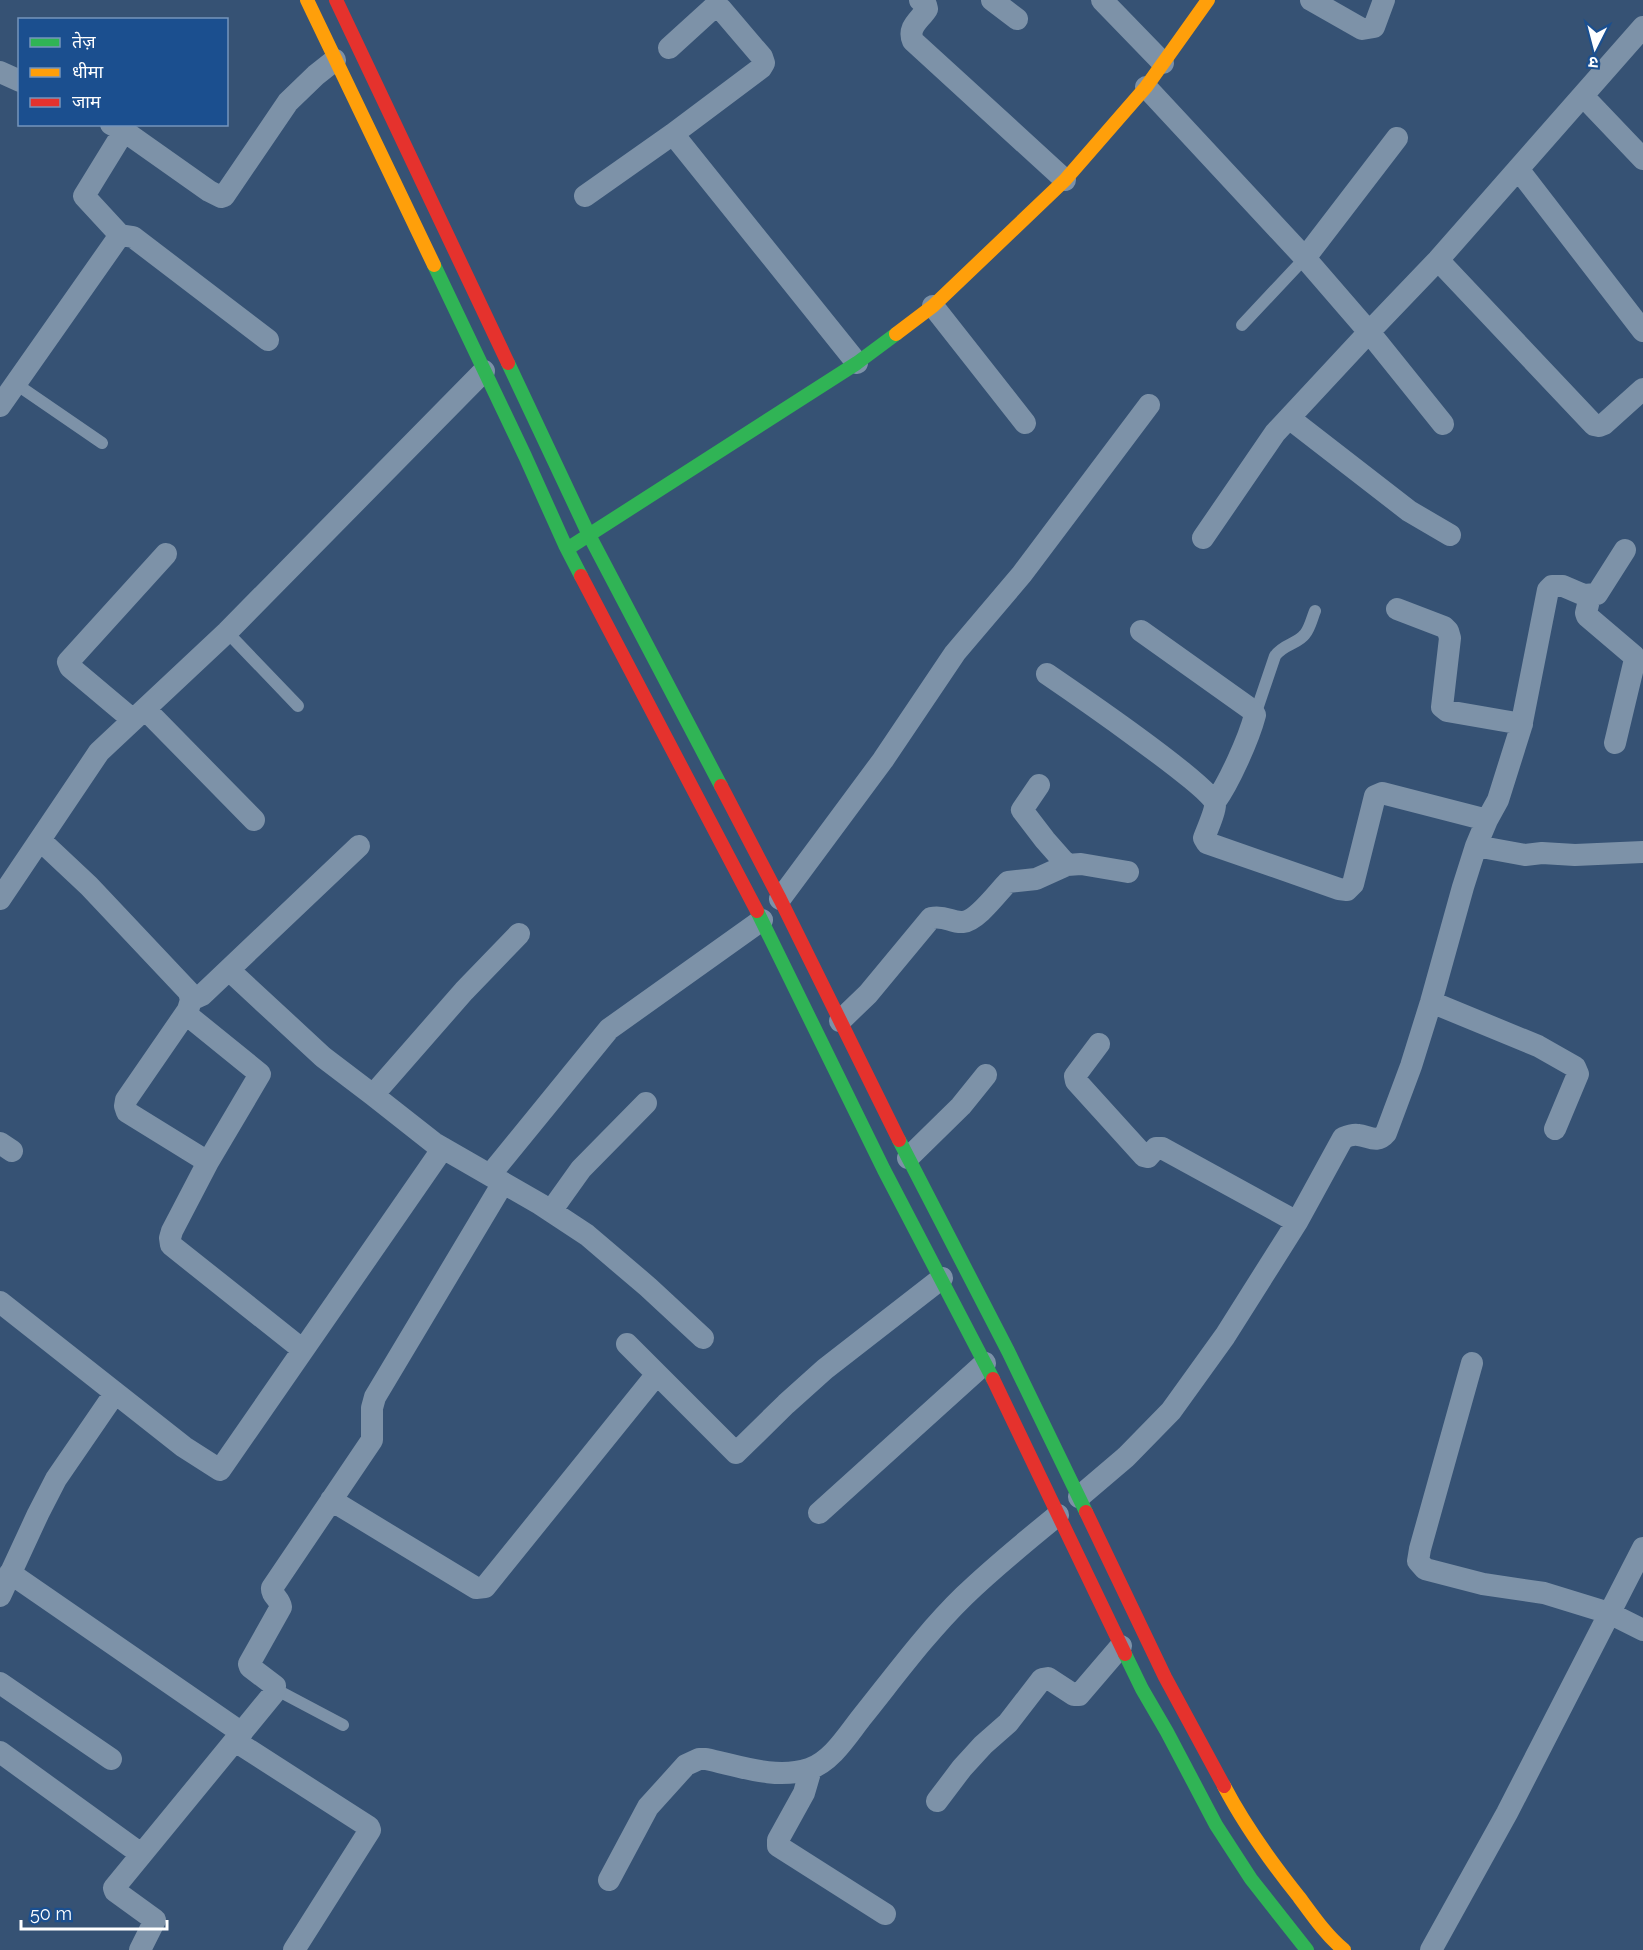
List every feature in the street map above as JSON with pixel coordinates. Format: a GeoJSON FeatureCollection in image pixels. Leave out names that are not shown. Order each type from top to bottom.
{"type":"FeatureCollection","features":[{"type":"Feature","properties":{"kind":"main road"},"geometry":{"type":"LineString","coordinates":[[307,0],[567,549],[762,920],[884,1170],[985,1363],[1142,1689],[1216,1825],[1251,1879],[1307,1950]]}},
{"type":"Feature","properties":{"kind":"main road"},"geometry":{"type":"LineString","coordinates":[[336,0],[588,533],[780,899],[908,1158],[1008,1351],[1165,1677],[1190,1719],[1238,1812],[1273,1864],[1330,1938],[1344,1950]]}},
{"type":"Feature","properties":{"kind":"main road"},"geometry":{"type":"LineString","coordinates":[[567,549],[588,533],[857,363],[933,306],[1065,180],[1146,87],[1208,0]]}},
{"type":"Feature","properties":{"kind":"street"},"geometry":{"type":"LineString","coordinates":[[992,0],[1017,19]]}},
{"type":"Feature","properties":{"kind":"street"},"geometry":{"type":"LineString","coordinates":[[1102,0],[1163,63]]}},
{"type":"Feature","properties":{"kind":"street"},"geometry":{"type":"LineString","coordinates":[[1311,0],[1362,29],[1374,27],[1384,0]]}},
{"type":"Feature","properties":{"kind":"street"},"geometry":{"type":"LineString","coordinates":[[926,2],[926,12],[911,28],[913,41],[1065,180]]}},
{"type":"Feature","properties":{"kind":"street"},"geometry":{"type":"LineString","coordinates":[[585,196],[673,134],[761,68],[764,63],[762,57],[721,9],[714,7],[669,48]]}},
{"type":"Feature","properties":{"kind":"street"},"geometry":{"type":"LineString","coordinates":[[1203,538],[1275,433],[1438,260],[1643,27]]}},
{"type":"Feature","properties":{"kind":"street"},"geometry":{"type":"LineString","coordinates":[[268,340],[133,237],[120,235],[84,196],[118,128],[209,191],[221,197],[224,196],[288,102],[335,60]]}},
{"type":"Feature","properties":{"kind":"street"},"geometry":{"type":"LineString","coordinates":[[0,72],[18,80]]}},
{"type":"Feature","properties":{"kind":"street"},"geometry":{"type":"LineString","coordinates":[[1146,87],[1305,258],[1369,332],[1443,424]]}},
{"type":"Feature","properties":{"kind":"street"},"geometry":{"type":"LineString","coordinates":[[1583,96],[1643,159]]}},
{"type":"Feature","properties":{"kind":"street"},"geometry":{"type":"LineString","coordinates":[[673,134],[857,363]]}},
{"type":"Feature","properties":{"kind":"street"},"geometry":{"type":"LineString","coordinates":[[1305,258],[1397,138]]}},
{"type":"Feature","properties":{"kind":"street"},"geometry":{"type":"LineString","coordinates":[[1518,169],[1643,331]]}},
{"type":"Feature","properties":{"kind":"street"},"geometry":{"type":"LineString","coordinates":[[0,406],[120,235]]}},
{"type":"Feature","properties":{"kind":"street"},"geometry":{"type":"LineString","coordinates":[[1438,260],[1594,425],[1604,424],[1643,389]]}},
{"type":"Feature","properties":{"kind":"street"},"geometry":{"type":"LineString","coordinates":[[933,306],[1025,423]]}},
{"type":"Feature","properties":{"kind":"street"},"geometry":{"type":"LineString","coordinates":[[0,899],[99,752],[226,632],[483,371]]}},
{"type":"Feature","properties":{"kind":"street"},"geometry":{"type":"LineString","coordinates":[[780,899],[883,760],[956,653],[1022,574],[1149,405]]}},
{"type":"Feature","properties":{"kind":"street"},"geometry":{"type":"LineString","coordinates":[[1289,418],[1409,511],[1450,535]]}},
{"type":"Feature","properties":{"kind":"street"},"geometry":{"type":"LineString","coordinates":[[1079,1497],[1126,1457],[1172,1411],[1225,1336],[1298,1222],[1343,1138],[1356,1134],[1376,1140],[1386,1134],[1431,1002],[1476,846],[1501,794],[1522,724],[1548,590],[1552,586],[1563,586],[1584,595],[1597,594],[1625,550]]}},
{"type":"Feature","properties":{"kind":"street"},"geometry":{"type":"LineString","coordinates":[[166,554],[68,662],[70,667],[139,714],[254,820]]}},
{"type":"Feature","properties":{"kind":"street"},"geometry":{"type":"LineString","coordinates":[[1590,596],[1587,616],[1635,659],[1616,743]]}},
{"type":"Feature","properties":{"kind":"street"},"geometry":{"type":"LineString","coordinates":[[1397,609],[1444,627],[1448,631],[1450,638],[1442,707],[1447,711],[1522,724]]}},
{"type":"Feature","properties":{"kind":"street"},"geometry":{"type":"LineString","coordinates":[[1141,631],[1252,710],[1254,715],[1231,775],[1215,802],[1204,838],[1207,843],[1347,890],[1353,884],[1378,794],[1382,793],[1487,820]]}},
{"type":"Feature","properties":{"kind":"street"},"geometry":{"type":"LineString","coordinates":[[1047,674],[1189,776],[1213,797],[1215,802]]}},
{"type":"Feature","properties":{"kind":"street"},"geometry":{"type":"LineString","coordinates":[[1039,785],[1022,810],[1067,865]]}},
{"type":"Feature","properties":{"kind":"street"},"geometry":{"type":"LineString","coordinates":[[40,840],[89,886],[180,981],[189,992],[188,1007]]}},
{"type":"Feature","properties":{"kind":"street"},"geometry":{"type":"LineString","coordinates":[[208,1162],[127,1112],[126,1100],[188,1007],[359,846]]}},
{"type":"Feature","properties":{"kind":"street"},"geometry":{"type":"LineString","coordinates":[[1476,846],[1525,855],[1643,852]]}},
{"type":"Feature","properties":{"kind":"street"},"geometry":{"type":"LineString","coordinates":[[840,1021],[868,993],[931,918],[939,916],[960,922],[973,919],[1008,882],[1036,879],[1067,865],[1081,864],[1128,872]]}},
{"type":"Feature","properties":{"kind":"street"},"geometry":{"type":"LineString","coordinates":[[140,1950],[155,1920],[114,1888],[275,1689],[275,1686],[249,1664],[281,1607],[272,1593],[272,1588],[372,1440],[372,1408],[375,1397],[497,1179],[609,1029],[762,920]]}},
{"type":"Feature","properties":{"kind":"street"},"geometry":{"type":"LineString","coordinates":[[372,1095],[464,990],[519,934]]}},
{"type":"Feature","properties":{"kind":"street"},"geometry":{"type":"LineString","coordinates":[[229,970],[323,1057],[443,1148],[587,1234],[703,1338]]}},
{"type":"Feature","properties":{"kind":"street"},"geometry":{"type":"LineString","coordinates":[[1431,1002],[1538,1046],[1575,1067],[1578,1074],[1556,1129]]}},
{"type":"Feature","properties":{"kind":"street"},"geometry":{"type":"LineString","coordinates":[[188,1007],[260,1074],[208,1162],[172,1231],[171,1245],[303,1350]]}},
{"type":"Feature","properties":{"kind":"street"},"geometry":{"type":"LineString","coordinates":[[1099,1044],[1076,1076],[1076,1081],[1144,1156],[1148,1157],[1156,1148],[1162,1148],[1298,1222]]}},
{"type":"Feature","properties":{"kind":"street"},"geometry":{"type":"LineString","coordinates":[[908,1158],[961,1106],[986,1075]]}},
{"type":"Feature","properties":{"kind":"street"},"geometry":{"type":"LineString","coordinates":[[551,1211],[581,1169],[646,1103]]}},
{"type":"Feature","properties":{"kind":"street"},"geometry":{"type":"LineString","coordinates":[[0,1302],[184,1447],[220,1470],[443,1148]]}},
{"type":"Feature","properties":{"kind":"street"},"geometry":{"type":"LineString","coordinates":[[627,1344],[736,1453],[825,1369],[942,1278]]}},
{"type":"Feature","properties":{"kind":"street"},"geometry":{"type":"LineString","coordinates":[[1472,1362],[1418,1561],[1425,1569],[1483,1584],[1544,1593],[1609,1612],[1643,1630]]}},
{"type":"Feature","properties":{"kind":"street"},"geometry":{"type":"LineString","coordinates":[[819,1513],[985,1363]]}},
{"type":"Feature","properties":{"kind":"street"},"geometry":{"type":"LineString","coordinates":[[331,1500],[476,1588],[485,1587],[657,1374]]}},
{"type":"Feature","properties":{"kind":"street"},"geometry":{"type":"LineString","coordinates":[[0,1596],[56,1479],[115,1393]]}},
{"type":"Feature","properties":{"kind":"street"},"geometry":{"type":"LineString","coordinates":[[609,1880],[648,1807],[686,1765],[699,1759],[706,1759],[767,1773],[793,1773],[811,1769],[823,1762],[932,1630],[964,1596],[1058,1515]]}},
{"type":"Feature","properties":{"kind":"street"},"geometry":{"type":"LineString","coordinates":[[1431,1950],[1507,1813],[1643,1548]]}},
{"type":"Feature","properties":{"kind":"street"},"geometry":{"type":"LineString","coordinates":[[10,1572],[238,1737],[369,1827],[294,1950]]}},
{"type":"Feature","properties":{"kind":"street"},"geometry":{"type":"LineString","coordinates":[[937,1801],[962,1768],[1008,1723],[1042,1679],[1048,1678],[1074,1695],[1079,1695],[1121,1646]]}},
{"type":"Feature","properties":{"kind":"street"},"geometry":{"type":"LineString","coordinates":[[0,1683],[111,1759]]}},
{"type":"Feature","properties":{"kind":"street"},"geometry":{"type":"LineString","coordinates":[[0,1752],[141,1854]]}},
{"type":"Feature","properties":{"kind":"street"},"geometry":{"type":"LineString","coordinates":[[811,1769],[804,1793],[778,1840],[778,1846],[885,1914]]}},
{"type":"Feature","properties":{"kind":"lane"},"geometry":{"type":"LineString","coordinates":[[1242,325],[1305,258]]}},
{"type":"Feature","properties":{"kind":"lane"},"geometry":{"type":"LineString","coordinates":[[16,384],[102,443]]}},
{"type":"Feature","properties":{"kind":"lane"},"geometry":{"type":"LineString","coordinates":[[1254,715],[1275,656],[1280,649],[1299,640],[1306,633],[1315,611]]}},
{"type":"Feature","properties":{"kind":"lane"},"geometry":{"type":"LineString","coordinates":[[226,632],[298,706]]}},
{"type":"Feature","properties":{"kind":"lane"},"geometry":{"type":"LineString","coordinates":[[275,1689],[343,1725]]}},
{"type":"Feature","properties":{"kind":"traffic: fast"},"geometry":{"type":"LineString","coordinates":[[434,265],[581,576]]}},
{"type":"Feature","properties":{"kind":"traffic: fast"},"geometry":{"type":"LineString","coordinates":[[567,549],[857,363],[896,334]]}},
{"type":"Feature","properties":{"kind":"traffic: fast"},"geometry":{"type":"LineString","coordinates":[[508,363],[588,533],[721,786]]}},
{"type":"Feature","properties":{"kind":"traffic: fast"},"geometry":{"type":"LineString","coordinates":[[757,911],[884,1170],[993,1379]]}},
{"type":"Feature","properties":{"kind":"traffic: fast"},"geometry":{"type":"LineString","coordinates":[[899,1140],[1008,1351],[1086,1512]]}},
{"type":"Feature","properties":{"kind":"traffic: fast"},"geometry":{"type":"LineString","coordinates":[[1125,1654],[1216,1825],[1251,1879],[1307,1950]]}},
{"type":"Feature","properties":{"kind":"traffic: slow"},"geometry":{"type":"LineString","coordinates":[[307,0],[434,265]]}},
{"type":"Feature","properties":{"kind":"traffic: slow"},"geometry":{"type":"LineString","coordinates":[[896,334],[933,306],[1065,180],[1146,87],[1208,0]]}},
{"type":"Feature","properties":{"kind":"traffic: slow"},"geometry":{"type":"LineString","coordinates":[[1224,1786],[1269,1857],[1320,1925],[1344,1950]]}},
{"type":"Feature","properties":{"kind":"traffic: jam"},"geometry":{"type":"LineString","coordinates":[[336,0],[508,363]]}},
{"type":"Feature","properties":{"kind":"traffic: jam"},"geometry":{"type":"LineString","coordinates":[[581,576],[757,911]]}},
{"type":"Feature","properties":{"kind":"traffic: jam"},"geometry":{"type":"LineString","coordinates":[[721,786],[780,899],[899,1140]]}},
{"type":"Feature","properties":{"kind":"traffic: jam"},"geometry":{"type":"LineString","coordinates":[[993,1379],[1125,1654]]}},
{"type":"Feature","properties":{"kind":"traffic: jam"},"geometry":{"type":"LineString","coordinates":[[1086,1512],[1165,1677],[1224,1786]]}}]}
